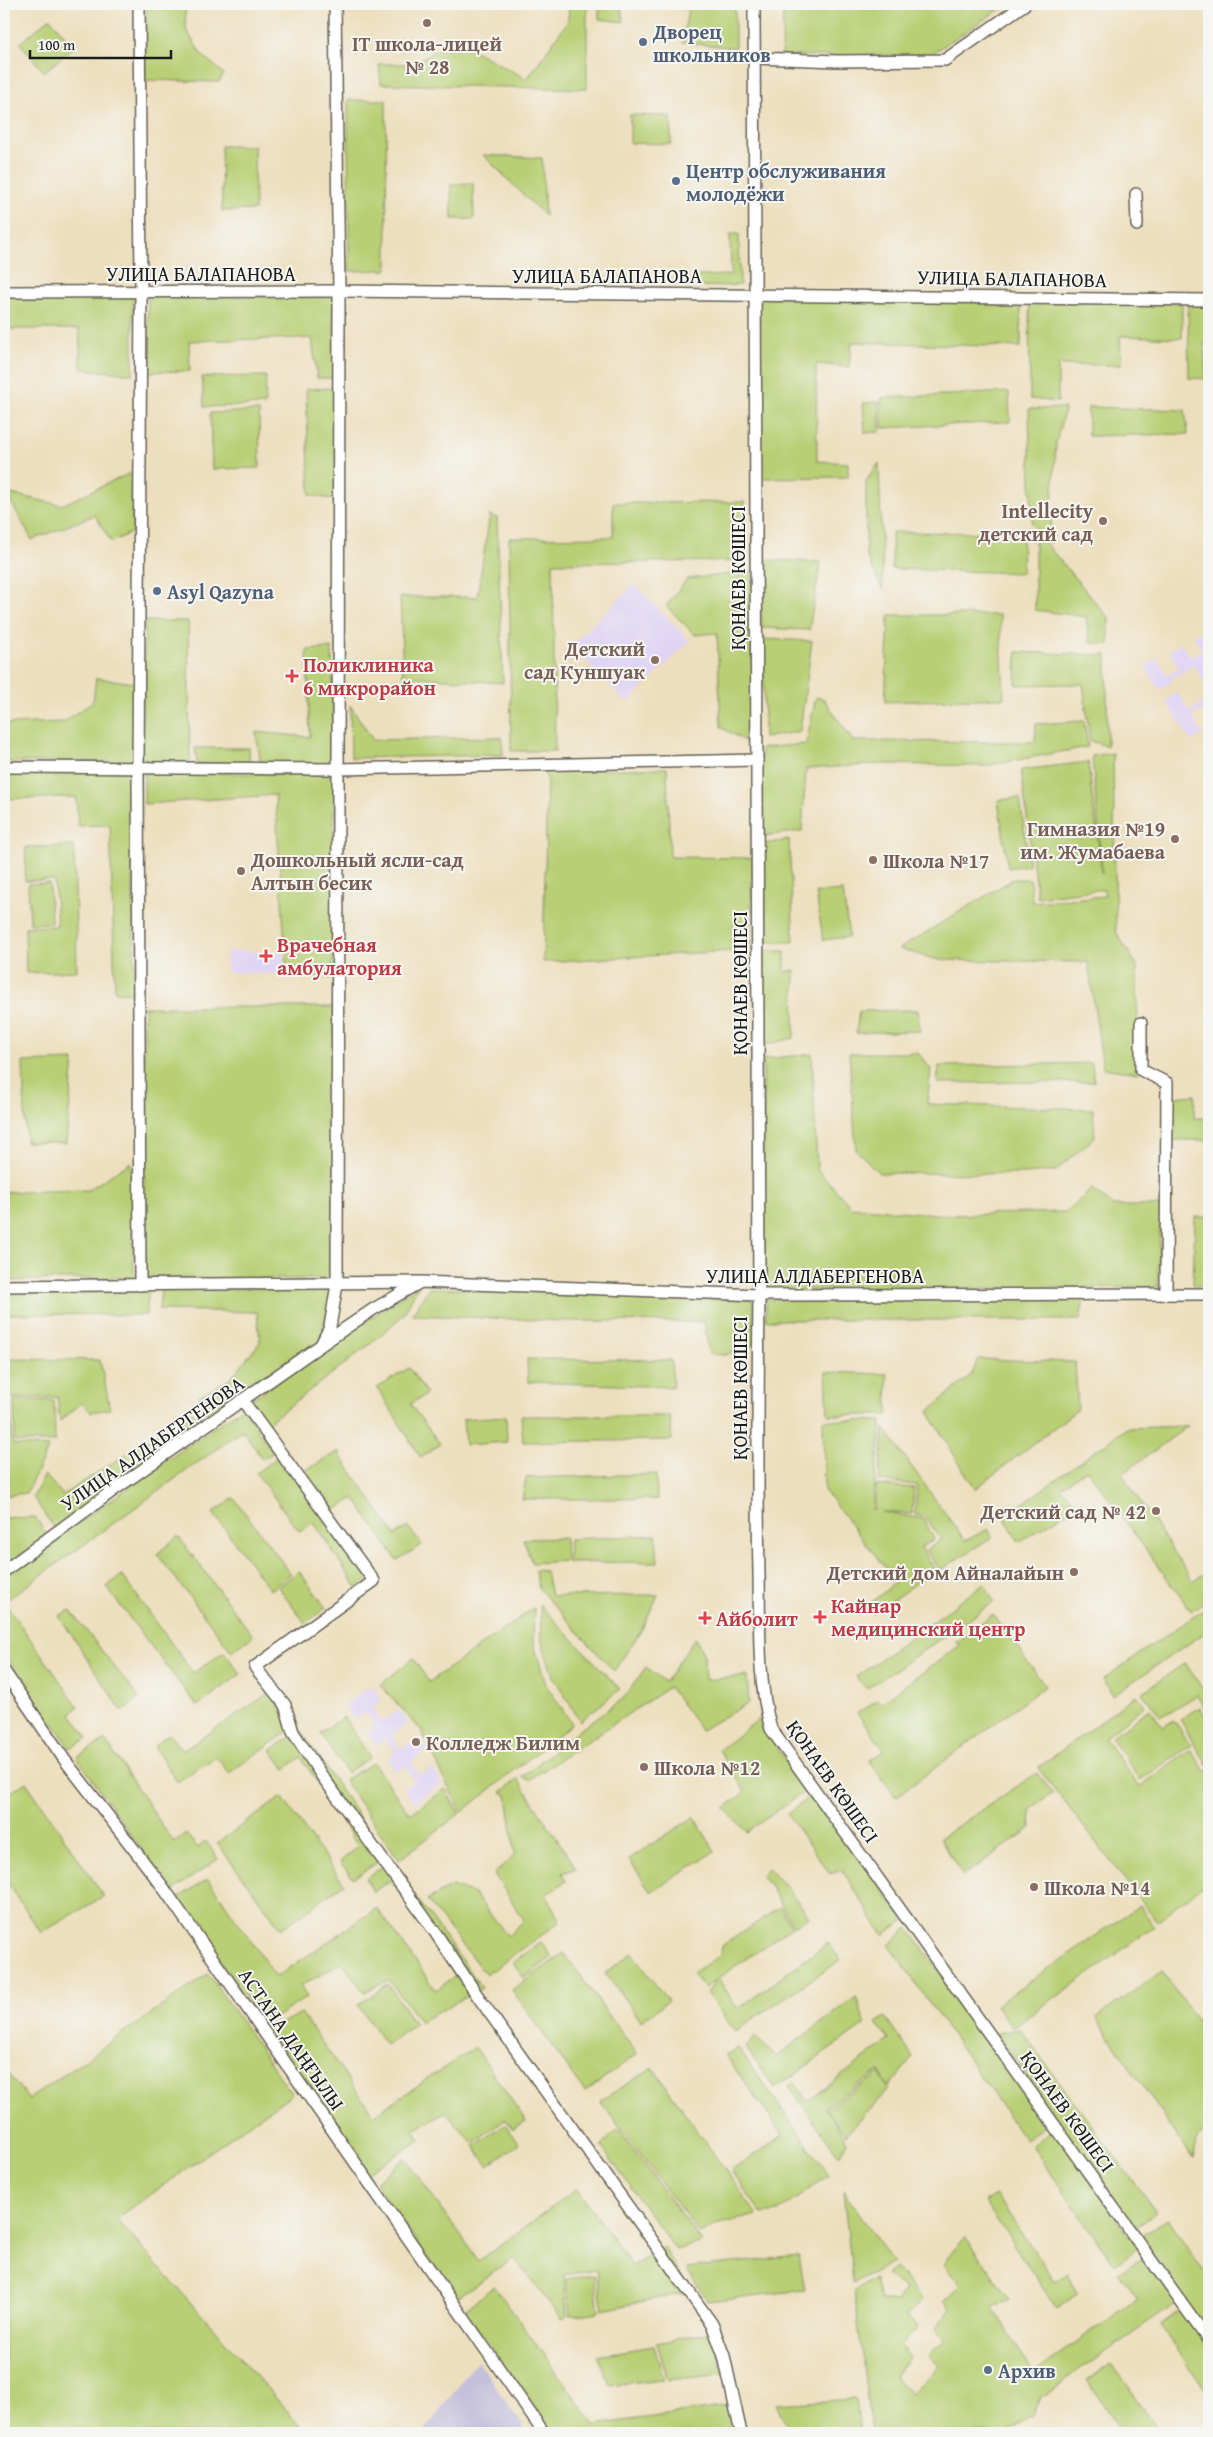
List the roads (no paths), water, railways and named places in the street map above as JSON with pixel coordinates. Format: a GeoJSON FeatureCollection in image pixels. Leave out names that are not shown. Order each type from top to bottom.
{"type":"FeatureCollection","features":[{"type":"Feature","properties":{"kind":"street"},"geometry":{"type":"LineString","coordinates":[[139,4],[141,292],[138,768],[140,1285]]}},
{"type":"Feature","properties":{"kind":"street"},"geometry":{"type":"LineString","coordinates":[[321,1345],[330,1327],[337,1284],[339,291],[335,4]]}},
{"type":"Feature","properties":{"kind":"street","name":"ҚОНАЕВ КӨШЕСІ"},"geometry":{"type":"LineString","coordinates":[[754,4],[759,1295],[758,1504],[760,1649],[764,1704],[772,1728],[1209,2341]]}},
{"type":"Feature","properties":{"kind":"street"},"geometry":{"type":"LineString","coordinates":[[754,58],[837,61],[945,60],[1025,4]]}},
{"type":"Feature","properties":{"kind":"street"},"geometry":{"type":"LineString","coordinates":[[1136,194],[1137,225]]}},
{"type":"Feature","properties":{"kind":"street","name":"УЛИЦА БАЛАПАНОВА"},"geometry":{"type":"LineString","coordinates":[[4,292],[339,291],[1209,300]]}},
{"type":"Feature","properties":{"kind":"street"},"geometry":{"type":"LineString","coordinates":[[4,767],[338,769],[757,760]]}},
{"type":"Feature","properties":{"kind":"street"},"geometry":{"type":"LineString","coordinates":[[1141,1023],[1141,1070],[1167,1083],[1166,1294]]}},
{"type":"Feature","properties":{"kind":"street","name":"УЛИЦА АЛДАБЕРГЕНОВА"},"geometry":{"type":"LineString","coordinates":[[4,1571],[111,1492],[321,1345],[372,1310],[420,1282]]}},
{"type":"Feature","properties":{"kind":"street","name":"УЛИЦА АЛДАБЕРГЕНОВА"},"geometry":{"type":"LineString","coordinates":[[4,1286],[420,1282],[759,1295],[1209,1294]]}},
{"type":"Feature","properties":{"kind":"street"},"geometry":{"type":"LineString","coordinates":[[243,1401],[374,1581],[255,1667],[285,1705],[293,1732],[322,1776],[435,1932],[479,1998],[712,2324],[724,2356],[741,2433]]}},
{"type":"Feature","properties":{"kind":"street","name":"АСТАНА ДАҢҒЫЛЫ"},"geometry":{"type":"LineString","coordinates":[[4,1671],[64,1759],[166,1891],[544,2433]]}},
{"type":"Feature","properties":{"kind":"place","name":"IT школа-лицей № 28"},"geometry":{"type":"Point","coordinates":[427,23]}},
{"type":"Feature","properties":{"kind":"place","name":"Дворец школьников"},"geometry":{"type":"Point","coordinates":[643,42]}},
{"type":"Feature","properties":{"kind":"place","name":"Центр обслуживания молодёжи"},"geometry":{"type":"Point","coordinates":[676,181]}},
{"type":"Feature","properties":{"kind":"place","name":"Intellecity детский сад"},"geometry":{"type":"Point","coordinates":[1103,521]}},
{"type":"Feature","properties":{"kind":"place","name":"Asyl Qazyna"},"geometry":{"type":"Point","coordinates":[157,591]}},
{"type":"Feature","properties":{"kind":"place","name":"Детский сад Куншуак"},"geometry":{"type":"Point","coordinates":[655,660]}},
{"type":"Feature","properties":{"kind":"place","name":"Поликлиника 6 микрорайон"},"geometry":{"type":"Point","coordinates":[292,676]}},
{"type":"Feature","properties":{"kind":"place","name":"Гимназия №19 им. Жумабаева"},"geometry":{"type":"Point","coordinates":[1175,839]}},
{"type":"Feature","properties":{"kind":"place","name":"Школа №17"},"geometry":{"type":"Point","coordinates":[873,860]}},
{"type":"Feature","properties":{"kind":"place","name":"Дошкольный ясли-сад Алтын бесик"},"geometry":{"type":"Point","coordinates":[241,871]}},
{"type":"Feature","properties":{"kind":"place","name":"Врачебная амбулатория"},"geometry":{"type":"Point","coordinates":[266,956]}},
{"type":"Feature","properties":{"kind":"place","name":"Детский сад № 42"},"geometry":{"type":"Point","coordinates":[1156,1511]}},
{"type":"Feature","properties":{"kind":"place","name":"Детский дом Айналайын"},"geometry":{"type":"Point","coordinates":[1074,1572]}},
{"type":"Feature","properties":{"kind":"place","name":"Кайнар медицинский центр"},"geometry":{"type":"Point","coordinates":[820,1617]}},
{"type":"Feature","properties":{"kind":"place","name":"Айболит"},"geometry":{"type":"Point","coordinates":[705,1618]}},
{"type":"Feature","properties":{"kind":"place","name":"Колледж Билим"},"geometry":{"type":"Point","coordinates":[416,1742]}},
{"type":"Feature","properties":{"kind":"place","name":"Школа №12"},"geometry":{"type":"Point","coordinates":[644,1767]}},
{"type":"Feature","properties":{"kind":"place","name":"Школа №14"},"geometry":{"type":"Point","coordinates":[1034,1887]}},
{"type":"Feature","properties":{"kind":"place","name":"Архив"},"geometry":{"type":"Point","coordinates":[988,2370]}}]}
